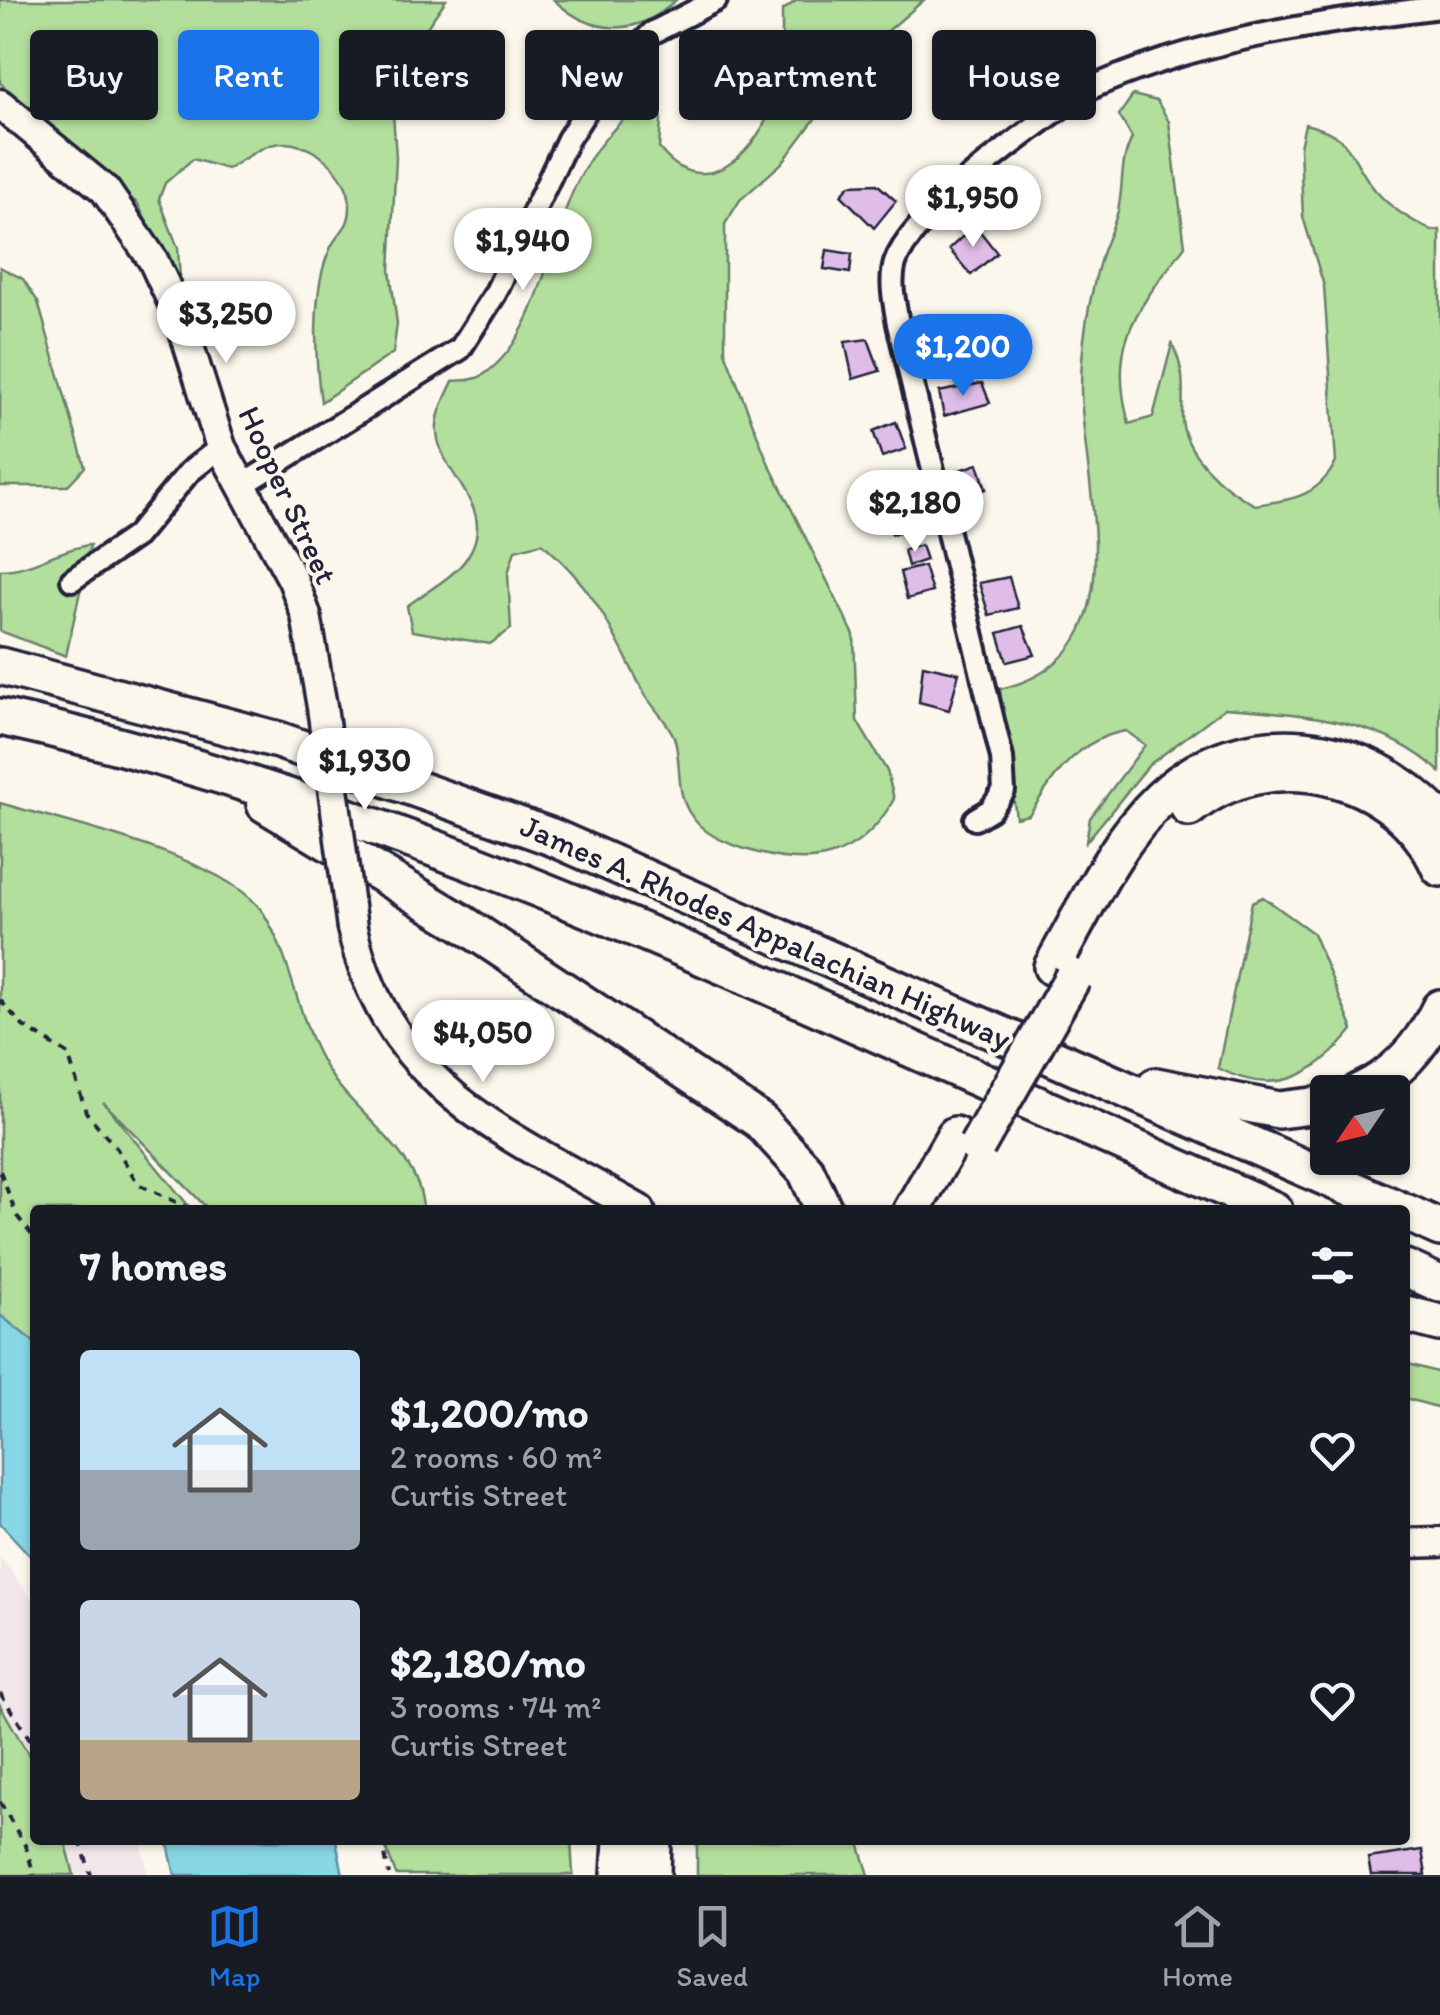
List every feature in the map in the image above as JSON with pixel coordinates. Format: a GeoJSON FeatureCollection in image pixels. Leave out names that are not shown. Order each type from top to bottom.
{"type":"FeatureCollection","features":[{"type":"Feature","properties":{"kind":"highway","name":"James A. Rhodes Appalachian Highway"},"geometry":{"type":"LineString","coordinates":[[0,666],[184,712],[458,801],[640,874],[1388,1205]]}},
{"type":"Feature","properties":{"kind":"highway","name":"James A. Rhodes Appalachian Highway"},"geometry":{"type":"LineString","coordinates":[[0,717],[207,771],[389,829],[588,907],[1263,1205]]}},
{"type":"Feature","properties":{"kind":"highway"},"geometry":{"type":"LineString","coordinates":[[916,1205],[966,1141],[1062,972],[1136,827],[1160,800],[1219,761],[1286,746],[1352,757],[1386,772],[1440,820]]}},
{"type":"Feature","properties":{"kind":"highway"},"geometry":{"type":"LineString","coordinates":[[207,771],[406,887],[736,1103],[788,1147],[806,1171],[822,1205]]}},
{"type":"Feature","properties":{"kind":"highway"},"geometry":{"type":"LineString","coordinates":[[1062,972],[1176,818],[1200,798],[1254,776],[1285,771],[1316,774],[1370,792],[1420,834],[1440,868]]}},
{"type":"Feature","properties":{"kind":"highway"},"geometry":{"type":"LineString","coordinates":[[1386,1075],[1414,1050],[1440,1008]]}},
{"type":"Feature","properties":{"kind":"highway"},"geometry":{"type":"LineString","coordinates":[[1079,1069],[1248,1106],[1279,1110],[1310,1106]]}},
{"type":"Feature","properties":{"kind":"highway"},"geometry":{"type":"LineString","coordinates":[[942,1205],[966,1141]]}},
{"type":"Feature","properties":{"kind":"highway","name":"James A. Rhodes Appalachian Highway"},"geometry":{"type":"LineString","coordinates":[[1410,1215],[1440,1228]]}},
{"type":"Feature","properties":{"kind":"highway"},"geometry":{"type":"LineString","coordinates":[[1410,1270],[1440,1284]]}},
{"type":"Feature","properties":{"kind":"highway"},"geometry":{"type":"LineString","coordinates":[[1410,1315],[1440,1324]]}},
{"type":"Feature","properties":{"kind":"highway"},"geometry":{"type":"LineString","coordinates":[[620,1875],[622,1845]]}},
{"type":"Feature","properties":{"kind":"highway"},"geometry":{"type":"LineString","coordinates":[[652,1875],[653,1845]]}},
{"type":"Feature","properties":{"kind":"street"},"geometry":{"type":"LineString","coordinates":[[241,486],[460,349],[495,294],[568,139],[611,73],[652,33],[716,0]]}},
{"type":"Feature","properties":{"kind":"street"},"geometry":{"type":"LineString","coordinates":[[974,819],[990,810],[1004,791],[1002,758],[898,324],[892,286],[904,247],[972,178],[1082,92],[1220,44],[1333,20],[1440,6]]}},
{"type":"Feature","properties":{"kind":"street","name":"Hooper Street"},"geometry":{"type":"LineString","coordinates":[[0,104],[105,190],[134,228],[170,294],[221,447],[294,580],[306,615],[322,707],[352,928],[372,994],[391,1029],[441,1088],[470,1112],[631,1205]]}},
{"type":"Feature","properties":{"kind":"street"},"geometry":{"type":"LineString","coordinates":[[72,580],[136,536],[189,472],[221,447]]}},
{"type":"Feature","properties":{"kind":"street"},"geometry":{"type":"LineString","coordinates":[[1410,1543],[1440,1542]]}},
{"type":"Feature","properties":{"kind":"path"},"geometry":{"type":"LineString","coordinates":[[0,1000],[23,1026],[68,1054],[86,1112],[117,1148],[138,1184],[182,1205]]}},
{"type":"Feature","properties":{"kind":"path"},"geometry":{"type":"LineString","coordinates":[[0,1171],[16,1216],[30,1233]]}},
{"type":"Feature","properties":{"kind":"path"},"geometry":{"type":"LineString","coordinates":[[0,1693],[30,1739]]}},
{"type":"Feature","properties":{"kind":"path"},"geometry":{"type":"LineString","coordinates":[[0,1802],[26,1847],[34,1875]]}},
{"type":"Feature","properties":{"kind":"path"},"geometry":{"type":"LineString","coordinates":[[82,1845],[91,1875]]}},
{"type":"Feature","properties":{"kind":"path"},"geometry":{"type":"LineString","coordinates":[[383,1845],[389,1875]]}},
{"type":"Feature","properties":{"kind":"shaded area"},"geometry":{"type":"Polygon","coordinates":[[[0,1557],[30,1596],[30,1845],[142,1845],[148,1875],[0,1875],[0,1557]]]}},
{"type":"Feature","properties":{"kind":"green space"},"geometry":{"type":"Polygon","coordinates":[[[0,0],[446,0],[425,30],[339,30],[339,120],[393,120],[396,158],[390,270],[397,324],[393,353],[321,402],[317,302],[325,263],[348,220],[350,207],[336,170],[314,152],[288,143],[269,145],[227,169],[193,159],[165,183],[159,199],[178,248],[181,295],[138,204],[42,120],[158,120],[158,30],[30,30],[30,109],[0,83],[0,0]]]}},
{"type":"Feature","properties":{"kind":"green space"},"geometry":{"type":"Polygon","coordinates":[[[554,0],[676,0],[646,21],[615,27],[583,20],[554,0]]]}},
{"type":"Feature","properties":{"kind":"green space"},"geometry":{"type":"Polygon","coordinates":[[[797,0],[924,0],[889,30],[782,30],[782,11],[797,0]]]}},
{"type":"Feature","properties":{"kind":"green space"},"geometry":{"type":"Polygon","coordinates":[[[1133,95],[1157,101],[1169,122],[1185,246],[1131,327],[1122,370],[1129,424],[1153,417],[1172,344],[1181,371],[1184,429],[1196,456],[1230,489],[1255,505],[1312,490],[1336,462],[1324,286],[1303,217],[1300,147],[1305,124],[1342,141],[1375,190],[1395,208],[1432,231],[1440,230],[1440,772],[1417,754],[1366,729],[1310,716],[1225,708],[1149,765],[1086,842],[1090,818],[1145,745],[1126,731],[1094,742],[1058,773],[1029,815],[1016,818],[1000,689],[1045,671],[1074,642],[1089,606],[1095,564],[1094,519],[1081,388],[1082,354],[1093,287],[1118,211],[1123,165],[1132,138],[1119,115],[1133,95]]]}},
{"type":"Feature","properties":{"kind":"green space"},"geometry":{"type":"Polygon","coordinates":[[[659,110],[661,120],[659,148],[676,165],[694,173],[728,165],[766,120],[814,120],[782,163],[740,200],[725,224],[725,352],[767,460],[854,635],[857,721],[887,771],[894,799],[865,836],[830,856],[811,859],[790,859],[737,846],[713,836],[694,819],[682,794],[671,731],[644,693],[590,595],[542,543],[515,550],[508,574],[511,629],[490,644],[412,631],[407,606],[456,570],[476,538],[473,507],[441,449],[437,426],[442,406],[453,381],[483,375],[519,335],[532,309],[571,196],[598,148],[624,120],[659,120],[659,110]]]}},
{"type":"Feature","properties":{"kind":"green space"},"geometry":{"type":"Polygon","coordinates":[[[0,267],[23,279],[38,302],[85,467],[67,486],[0,486],[0,267]]]}},
{"type":"Feature","properties":{"kind":"green space"},"geometry":{"type":"Polygon","coordinates":[[[90,545],[66,656],[0,631],[0,570],[23,567],[90,545]]]}},
{"type":"Feature","properties":{"kind":"green space"},"geometry":{"type":"Polygon","coordinates":[[[0,803],[182,859],[245,894],[264,914],[275,934],[323,1062],[347,1096],[402,1157],[413,1173],[422,1205],[204,1205],[103,1102],[188,1205],[30,1205],[30,1339],[0,1315],[0,803]]]}},
{"type":"Feature","properties":{"kind":"green space"},"geometry":{"type":"Polygon","coordinates":[[[1263,897],[1313,933],[1353,1030],[1309,1070],[1276,1081],[1239,1077],[1218,1068],[1252,902],[1263,897]]]}},
{"type":"Feature","properties":{"kind":"green space"},"geometry":{"type":"Polygon","coordinates":[[[1410,1364],[1440,1373],[1440,1408],[1410,1399],[1410,1364]]]}},
{"type":"Feature","properties":{"kind":"green space"},"geometry":{"type":"Polygon","coordinates":[[[0,1705],[30,1757],[30,1845],[66,1845],[74,1875],[0,1875],[0,1705]]]}},
{"type":"Feature","properties":{"kind":"green space"},"geometry":{"type":"Polygon","coordinates":[[[385,1845],[571,1845],[573,1875],[396,1875],[385,1845]]]}},
{"type":"Feature","properties":{"kind":"green space"},"geometry":{"type":"Polygon","coordinates":[[[697,1845],[860,1845],[869,1875],[697,1875],[697,1845]]]}},
{"type":"Feature","properties":{"kind":"water"},"geometry":{"type":"Polygon","coordinates":[[[0,1315],[30,1339],[30,1556],[0,1523],[0,1315]]]}},
{"type":"Feature","properties":{"kind":"water"},"geometry":{"type":"Polygon","coordinates":[[[168,1845],[337,1845],[343,1875],[175,1875],[168,1845]]]}},
{"type":"Feature","properties":{"kind":"building"},"geometry":{"type":"Polygon","coordinates":[[[877,184],[896,201],[874,228],[841,195],[850,185],[877,184]]]}},
{"type":"Feature","properties":{"kind":"building"},"geometry":{"type":"Polygon","coordinates":[[[975,225],[997,253],[971,275],[949,249],[975,225]]]}},
{"type":"Feature","properties":{"kind":"building"},"geometry":{"type":"Polygon","coordinates":[[[827,250],[852,254],[850,273],[824,269],[827,250]]]}},
{"type":"Feature","properties":{"kind":"building"},"geometry":{"type":"Polygon","coordinates":[[[950,338],[961,372],[933,377],[925,342],[950,338]]]}},
{"type":"Feature","properties":{"kind":"building"},"geometry":{"type":"Polygon","coordinates":[[[868,339],[880,371],[853,379],[845,342],[868,339]]]}},
{"type":"Feature","properties":{"kind":"building"},"geometry":{"type":"Polygon","coordinates":[[[982,383],[990,403],[944,416],[939,392],[982,383]]]}},
{"type":"Feature","properties":{"kind":"building"},"geometry":{"type":"Polygon","coordinates":[[[896,422],[906,449],[882,457],[873,431],[896,422]]]}},
{"type":"Feature","properties":{"kind":"building"},"geometry":{"type":"Polygon","coordinates":[[[978,464],[986,489],[965,494],[956,471],[978,464]]]}},
{"type":"Feature","properties":{"kind":"building"},"geometry":{"type":"Polygon","coordinates":[[[903,476],[915,528],[892,534],[880,481],[903,476]]]}},
{"type":"Feature","properties":{"kind":"building"},"geometry":{"type":"Polygon","coordinates":[[[921,545],[926,560],[908,566],[904,550],[921,545]]]}},
{"type":"Feature","properties":{"kind":"building"},"geometry":{"type":"Polygon","coordinates":[[[924,566],[932,592],[907,599],[900,572],[924,566]]]}},
{"type":"Feature","properties":{"kind":"building"},"geometry":{"type":"Polygon","coordinates":[[[1009,577],[1018,608],[989,615],[979,583],[1009,577]]]}},
{"type":"Feature","properties":{"kind":"building"},"geometry":{"type":"Polygon","coordinates":[[[1023,626],[1035,655],[1007,662],[998,633],[1023,626]]]}},
{"type":"Feature","properties":{"kind":"building"},"geometry":{"type":"Polygon","coordinates":[[[923,665],[959,673],[949,710],[919,702],[923,665]]]}},
{"type":"Feature","properties":{"kind":"building"},"geometry":{"type":"Polygon","coordinates":[[[1422,1850],[1426,1875],[1371,1875],[1368,1858],[1422,1850]]]}}]}
